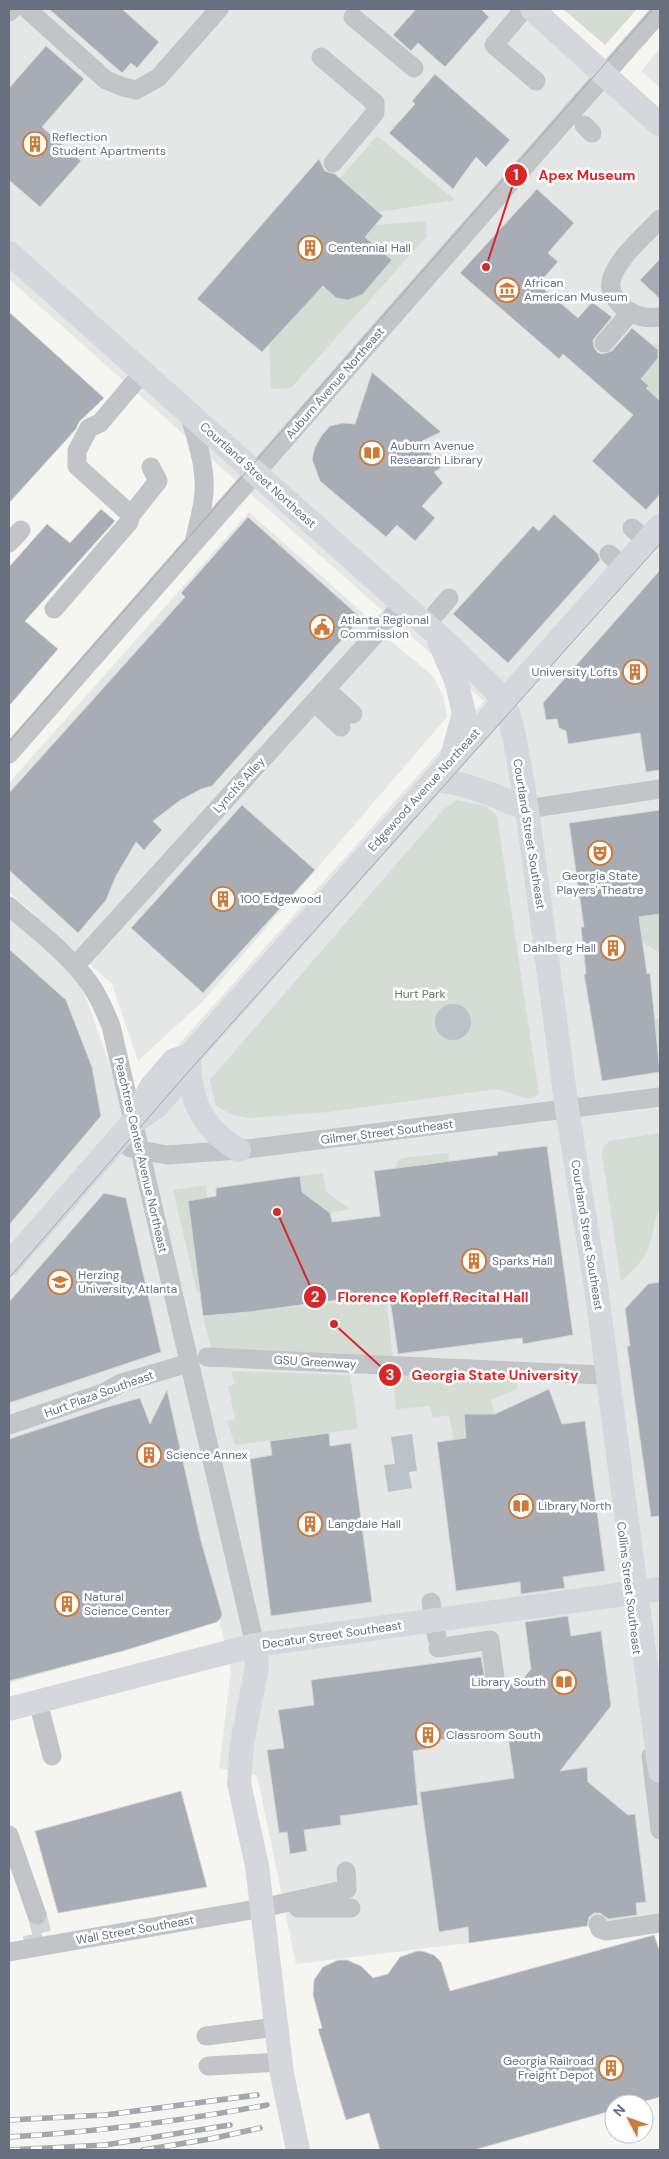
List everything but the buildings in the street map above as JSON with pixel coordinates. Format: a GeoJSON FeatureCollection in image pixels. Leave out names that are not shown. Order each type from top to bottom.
{"type":"FeatureCollection","features":[{"type":"Feature","properties":{"kind":"main road"},"geometry":{"type":"LineString","coordinates":[[532,9],[660,125]]}},
{"type":"Feature","properties":{"kind":"main road","name":"Courtland Street Northeast"},"geometry":{"type":"LineString","coordinates":[[10,257],[143,372],[431,629],[489,683],[502,702]]}},
{"type":"Feature","properties":{"kind":"main road","name":"Edgewood Avenue Northeast"},"geometry":{"type":"LineString","coordinates":[[9,1264],[132,1122],[151,1086],[174,1060],[189,1056],[502,702],[616,560],[646,532]]}},
{"type":"Feature","properties":{"kind":"main road"},"geometry":{"type":"LineString","coordinates":[[431,629],[456,680],[464,713],[451,761]]}},
{"type":"Feature","properties":{"kind":"main road","name":"Courtland Street Southeast"},"geometry":{"type":"LineString","coordinates":[[502,702],[509,715],[527,809],[567,1109],[596,1287],[660,1770]]}},
{"type":"Feature","properties":{"kind":"main road"},"geometry":{"type":"LineString","coordinates":[[434,780],[449,781],[480,790],[527,809]]}},
{"type":"Feature","properties":{"kind":"main road"},"geometry":{"type":"LineString","coordinates":[[189,1056],[191,1091],[202,1114],[214,1131],[228,1144],[239,1150]]}},
{"type":"Feature","properties":{"kind":"main road","name":"Decatur Street Southeast"},"geometry":{"type":"LineString","coordinates":[[9,1709],[255,1645],[660,1589]]}},
{"type":"Feature","properties":{"kind":"main road"},"geometry":{"type":"LineString","coordinates":[[255,1645],[256,1667],[242,1743],[239,1783],[257,1866],[276,2027],[297,2147]]}},
{"type":"Feature","properties":{"kind":"street"},"geometry":{"type":"LineString","coordinates":[[9,12],[12,9]]}},
{"type":"Feature","properties":{"kind":"street"},"geometry":{"type":"LineString","coordinates":[[27,9],[106,80],[122,87],[136,90],[158,78],[219,9]]}},
{"type":"Feature","properties":{"kind":"street"},"geometry":{"type":"LineString","coordinates":[[524,9],[494,44],[536,81]]}},
{"type":"Feature","properties":{"kind":"street","name":"Auburn Avenue Northeast"},"geometry":{"type":"LineString","coordinates":[[9,754],[660,12]]}},
{"type":"Feature","properties":{"kind":"street"},"geometry":{"type":"LineString","coordinates":[[353,17],[414,68]]}},
{"type":"Feature","properties":{"kind":"street"},"geometry":{"type":"LineString","coordinates":[[321,57],[375,103],[375,113],[332,162]]}},
{"type":"Feature","properties":{"kind":"street"},"geometry":{"type":"LineString","coordinates":[[660,219],[605,278],[612,296],[635,315],[660,318]]}},
{"type":"Feature","properties":{"kind":"street"},"geometry":{"type":"LineString","coordinates":[[604,342],[631,312]]}},
{"type":"Feature","properties":{"kind":"street"},"geometry":{"type":"LineString","coordinates":[[131,514],[77,466],[78,451],[89,428],[100,424],[143,372]]}},
{"type":"Feature","properties":{"kind":"street"},"geometry":{"type":"LineString","coordinates":[[189,413],[203,464],[204,477],[204,499],[194,544]]}},
{"type":"Feature","properties":{"kind":"street"},"geometry":{"type":"LineString","coordinates":[[54,609],[129,522],[131,514],[158,481],[151,468]]}},
{"type":"Feature","properties":{"kind":"street"},"geometry":{"type":"LineString","coordinates":[[431,629],[449,598]]}},
{"type":"Feature","properties":{"kind":"street","name":"Lynch's Alley"},"geometry":{"type":"LineString","coordinates":[[75,966],[403,604]]}},
{"type":"Feature","properties":{"kind":"street"},"geometry":{"type":"LineString","coordinates":[[320,696],[347,720]]}},
{"type":"Feature","properties":{"kind":"street"},"geometry":{"type":"LineString","coordinates":[[527,809],[660,789]]}},
{"type":"Feature","properties":{"kind":"street","name":"Peachtree Center Avenue Northeast"},"geometry":{"type":"LineString","coordinates":[[9,906],[75,966],[90,983],[102,1002],[111,1026],[132,1122],[198,1360],[255,1645]]}},
{"type":"Feature","properties":{"kind":"street","name":"Gilmer Street Southeast"},"geometry":{"type":"LineString","coordinates":[[114,1143],[140,1151],[167,1155],[239,1150],[660,1097]]}},
{"type":"Feature","properties":{"kind":"street","name":"Collins Street Southeast"},"geometry":{"type":"LineString","coordinates":[[595,1316],[660,1830]]}},
{"type":"Feature","properties":{"kind":"street","name":"GSU Greenway"},"geometry":{"type":"LineString","coordinates":[[198,1360],[602,1375]]}},
{"type":"Feature","properties":{"kind":"street","name":"Hurt Plaza Southeast"},"geometry":{"type":"LineString","coordinates":[[9,1425],[103,1393],[121,1383],[198,1360]]}},
{"type":"Feature","properties":{"kind":"street"},"geometry":{"type":"LineString","coordinates":[[431,1602],[438,1648],[490,1640],[495,1678]]}},
{"type":"Feature","properties":{"kind":"street"},"geometry":{"type":"LineString","coordinates":[[38,1702],[52,1756]]}},
{"type":"Feature","properties":{"kind":"street"},"geometry":{"type":"LineString","coordinates":[[9,1835],[37,1915]]}},
{"type":"Feature","properties":{"kind":"street"},"geometry":{"type":"LineString","coordinates":[[262,1908],[347,1880]]}},
{"type":"Feature","properties":{"kind":"street"},"geometry":{"type":"LineString","coordinates":[[262,1908],[351,1908]]}},
{"type":"Feature","properties":{"kind":"street","name":"Wall Street Southeast"},"geometry":{"type":"LineString","coordinates":[[9,1952],[262,1908]]}},
{"type":"Feature","properties":{"kind":"street"},"geometry":{"type":"LineString","coordinates":[[598,1924],[600,1929],[606,1931],[660,1923]]}},
{"type":"Feature","properties":{"kind":"street"},"geometry":{"type":"LineString","coordinates":[[206,2036],[276,2027]]}},
{"type":"Feature","properties":{"kind":"street"},"geometry":{"type":"LineString","coordinates":[[208,2066],[282,2068]]}},
{"type":"Feature","properties":{"kind":"shaded area"},"geometry":{"type":"Polygon","coordinates":[[[9,9],[524,9],[660,126],[660,1919],[638,1919],[469,1943],[296,1964],[257,1775],[219,1768],[231,1670],[201,1541],[137,1646],[9,1683],[9,907],[75,967],[124,1106],[484,701],[9,279],[9,9]]]}},
{"type":"Feature","properties":{"kind":"shaded area"},"geometry":{"type":"Polygon","coordinates":[[[660,48],[660,88],[641,71],[660,48]]]}},
{"type":"Feature","properties":{"kind":"shaded area"},"geometry":{"type":"Polygon","coordinates":[[[249,512],[364,614],[386,637],[432,675],[443,695],[447,717],[204,1000],[138,1061],[112,984],[9,892],[9,783],[249,512]]]}},
{"type":"Feature","properties":{"kind":"shaded area"},"geometry":{"type":"Polygon","coordinates":[[[453,1004],[460,1005],[466,1009],[470,1015],[470,1029],[466,1035],[460,1039],[453,1040],[446,1039],[440,1035],[436,1029],[435,1022],[436,1015],[440,1009],[446,1005],[453,1004]]]}},
{"type":"Feature","properties":{"kind":"shaded area"},"geometry":{"type":"Polygon","coordinates":[[[412,1434],[417,1471],[409,1472],[412,1488],[388,1492],[384,1465],[395,1464],[391,1437],[412,1434]]]}},
{"type":"Feature","properties":{"kind":"green space"},"geometry":{"type":"Polygon","coordinates":[[[563,9],[637,9],[605,45],[563,9]]]}},
{"type":"Feature","properties":{"kind":"green space"},"geometry":{"type":"Polygon","coordinates":[[[377,136],[455,200],[379,212],[340,178],[377,136]]]}},
{"type":"Feature","properties":{"kind":"green space"},"geometry":{"type":"Polygon","coordinates":[[[426,221],[427,236],[291,388],[271,389],[269,343],[323,286],[362,295],[392,260],[365,236],[375,225],[426,221]]]}},
{"type":"Feature","properties":{"kind":"green space"},"geometry":{"type":"Polygon","coordinates":[[[651,344],[660,345],[660,401],[645,390],[648,385],[640,378],[642,369],[650,368],[658,358],[658,350],[651,344]]]}},
{"type":"Feature","properties":{"kind":"green space","name":"Hurt Park"},"geometry":{"type":"Polygon","coordinates":[[[457,800],[486,806],[497,816],[539,1094],[529,1099],[497,1089],[328,1112],[249,1118],[233,1115],[216,1106],[210,1080],[444,809],[457,800]]]}},
{"type":"Feature","properties":{"kind":"green space"},"geometry":{"type":"Polygon","coordinates":[[[660,914],[660,953],[643,943],[634,918],[660,914]]]}},
{"type":"Feature","properties":{"kind":"green space"},"geometry":{"type":"Polygon","coordinates":[[[654,1017],[660,1020],[660,1061],[654,1017]]]}},
{"type":"Feature","properties":{"kind":"green space"},"geometry":{"type":"Polygon","coordinates":[[[660,1133],[660,1209],[647,1252],[637,1266],[621,1281],[602,1155],[603,1148],[609,1141],[660,1133]]]}},
{"type":"Feature","properties":{"kind":"green space"},"geometry":{"type":"Polygon","coordinates":[[[448,1153],[449,1161],[396,1168],[397,1162],[402,1158],[448,1153]]]}},
{"type":"Feature","properties":{"kind":"green space"},"geometry":{"type":"Polygon","coordinates":[[[323,1173],[326,1192],[350,1209],[330,1213],[302,1192],[300,1176],[323,1173]]]}},
{"type":"Feature","properties":{"kind":"green space"},"geometry":{"type":"Polygon","coordinates":[[[206,1185],[207,1198],[188,1201],[200,1292],[197,1292],[173,1190],[206,1185]]]}},
{"type":"Feature","properties":{"kind":"green space"},"geometry":{"type":"Polygon","coordinates":[[[386,1297],[393,1359],[213,1355],[203,1317],[386,1297]]]}},
{"type":"Feature","properties":{"kind":"green space"},"geometry":{"type":"Polygon","coordinates":[[[392,1366],[511,1372],[518,1388],[491,1400],[495,1414],[464,1414],[466,1438],[454,1440],[449,1415],[433,1418],[430,1406],[396,1409],[392,1366]]]}},
{"type":"Feature","properties":{"kind":"green space"},"geometry":{"type":"Polygon","coordinates":[[[231,1371],[350,1375],[358,1429],[235,1445],[227,1421],[235,1419],[228,1386],[235,1384],[231,1371]]]}},
{"type":"Feature","properties":{"kind":"tunnel"},"geometry":{"type":"LineString","coordinates":[[25,1946],[44,1941],[37,1915]]}},
{"type":"Feature","properties":{"kind":"tram line"},"geometry":{"type":"LineString","coordinates":[[9,742],[653,9]]}},
{"type":"Feature","properties":{"kind":"tram line"},"geometry":{"type":"LineString","coordinates":[[9,1278],[189,1071],[660,544]]}},
{"type":"Feature","properties":{"kind":"railway"},"geometry":{"type":"LineString","coordinates":[[9,2120],[105,2115],[257,2095]]}},
{"type":"Feature","properties":{"kind":"railway"},"geometry":{"type":"LineString","coordinates":[[9,2137],[138,2125],[267,2105]]}},
{"type":"Feature","properties":{"kind":"railway"},"geometry":{"type":"LineString","coordinates":[[9,2150],[105,2145],[230,2125]]}},
{"type":"Feature","properties":{"kind":"railway"},"geometry":{"type":"LineString","coordinates":[[143,2150],[210,2139],[260,2128]]}},
{"type":"Feature","properties":{"kind":"place","name":"Reflection Student Apartments"},"geometry":{"type":"Point","coordinates":[35,144]}},
{"type":"Feature","properties":{"kind":"place","name":"Centennial Hall"},"geometry":{"type":"Point","coordinates":[310,248]}},
{"type":"Feature","properties":{"kind":"place","name":"Apex Museum"},"geometry":{"type":"Point","coordinates":[486,267]}},
{"type":"Feature","properties":{"kind":"place","name":"African American Museum"},"geometry":{"type":"Point","coordinates":[507,290]}},
{"type":"Feature","properties":{"kind":"place","name":"Auburn Avenue Research Library"},"geometry":{"type":"Point","coordinates":[372,453]}},
{"type":"Feature","properties":{"kind":"place","name":"Atlanta Regional Commission"},"geometry":{"type":"Point","coordinates":[322,627]}},
{"type":"Feature","properties":{"kind":"place","name":"University Lofts"},"geometry":{"type":"Point","coordinates":[635,672]}},
{"type":"Feature","properties":{"kind":"place","name":"Georgia State Players' Theatre"},"geometry":{"type":"Point","coordinates":[600,853]}},
{"type":"Feature","properties":{"kind":"place","name":"100 Edgewood"},"geometry":{"type":"Point","coordinates":[223,899]}},
{"type":"Feature","properties":{"kind":"place","name":"Dahlberg Hall"},"geometry":{"type":"Point","coordinates":[613,948]}},
{"type":"Feature","properties":{"kind":"place","name":"Florence Kopleff Recital Hall"},"geometry":{"type":"Point","coordinates":[277,1212]}},
{"type":"Feature","properties":{"kind":"place","name":"Sparks Hall"},"geometry":{"type":"Point","coordinates":[474,1261]}},
{"type":"Feature","properties":{"kind":"place","name":"Herzing University, Atlanta"},"geometry":{"type":"Point","coordinates":[60,1282]}},
{"type":"Feature","properties":{"kind":"place","name":"Georgia State University"},"geometry":{"type":"Point","coordinates":[334,1324]}},
{"type":"Feature","properties":{"kind":"place","name":"Science Annex"},"geometry":{"type":"Point","coordinates":[149,1455]}},
{"type":"Feature","properties":{"kind":"place","name":"Library North"},"geometry":{"type":"Point","coordinates":[521,1506]}},
{"type":"Feature","properties":{"kind":"place","name":"Langdale Hall"},"geometry":{"type":"Point","coordinates":[310,1524]}},
{"type":"Feature","properties":{"kind":"place","name":"Natural Science Center"},"geometry":{"type":"Point","coordinates":[67,1604]}},
{"type":"Feature","properties":{"kind":"place","name":"Library South"},"geometry":{"type":"Point","coordinates":[564,1682]}},
{"type":"Feature","properties":{"kind":"place","name":"Classroom South"},"geometry":{"type":"Point","coordinates":[428,1735]}},
{"type":"Feature","properties":{"kind":"place","name":"Georgia Railroad Freight Depot"},"geometry":{"type":"Point","coordinates":[611,2068]}}]}
